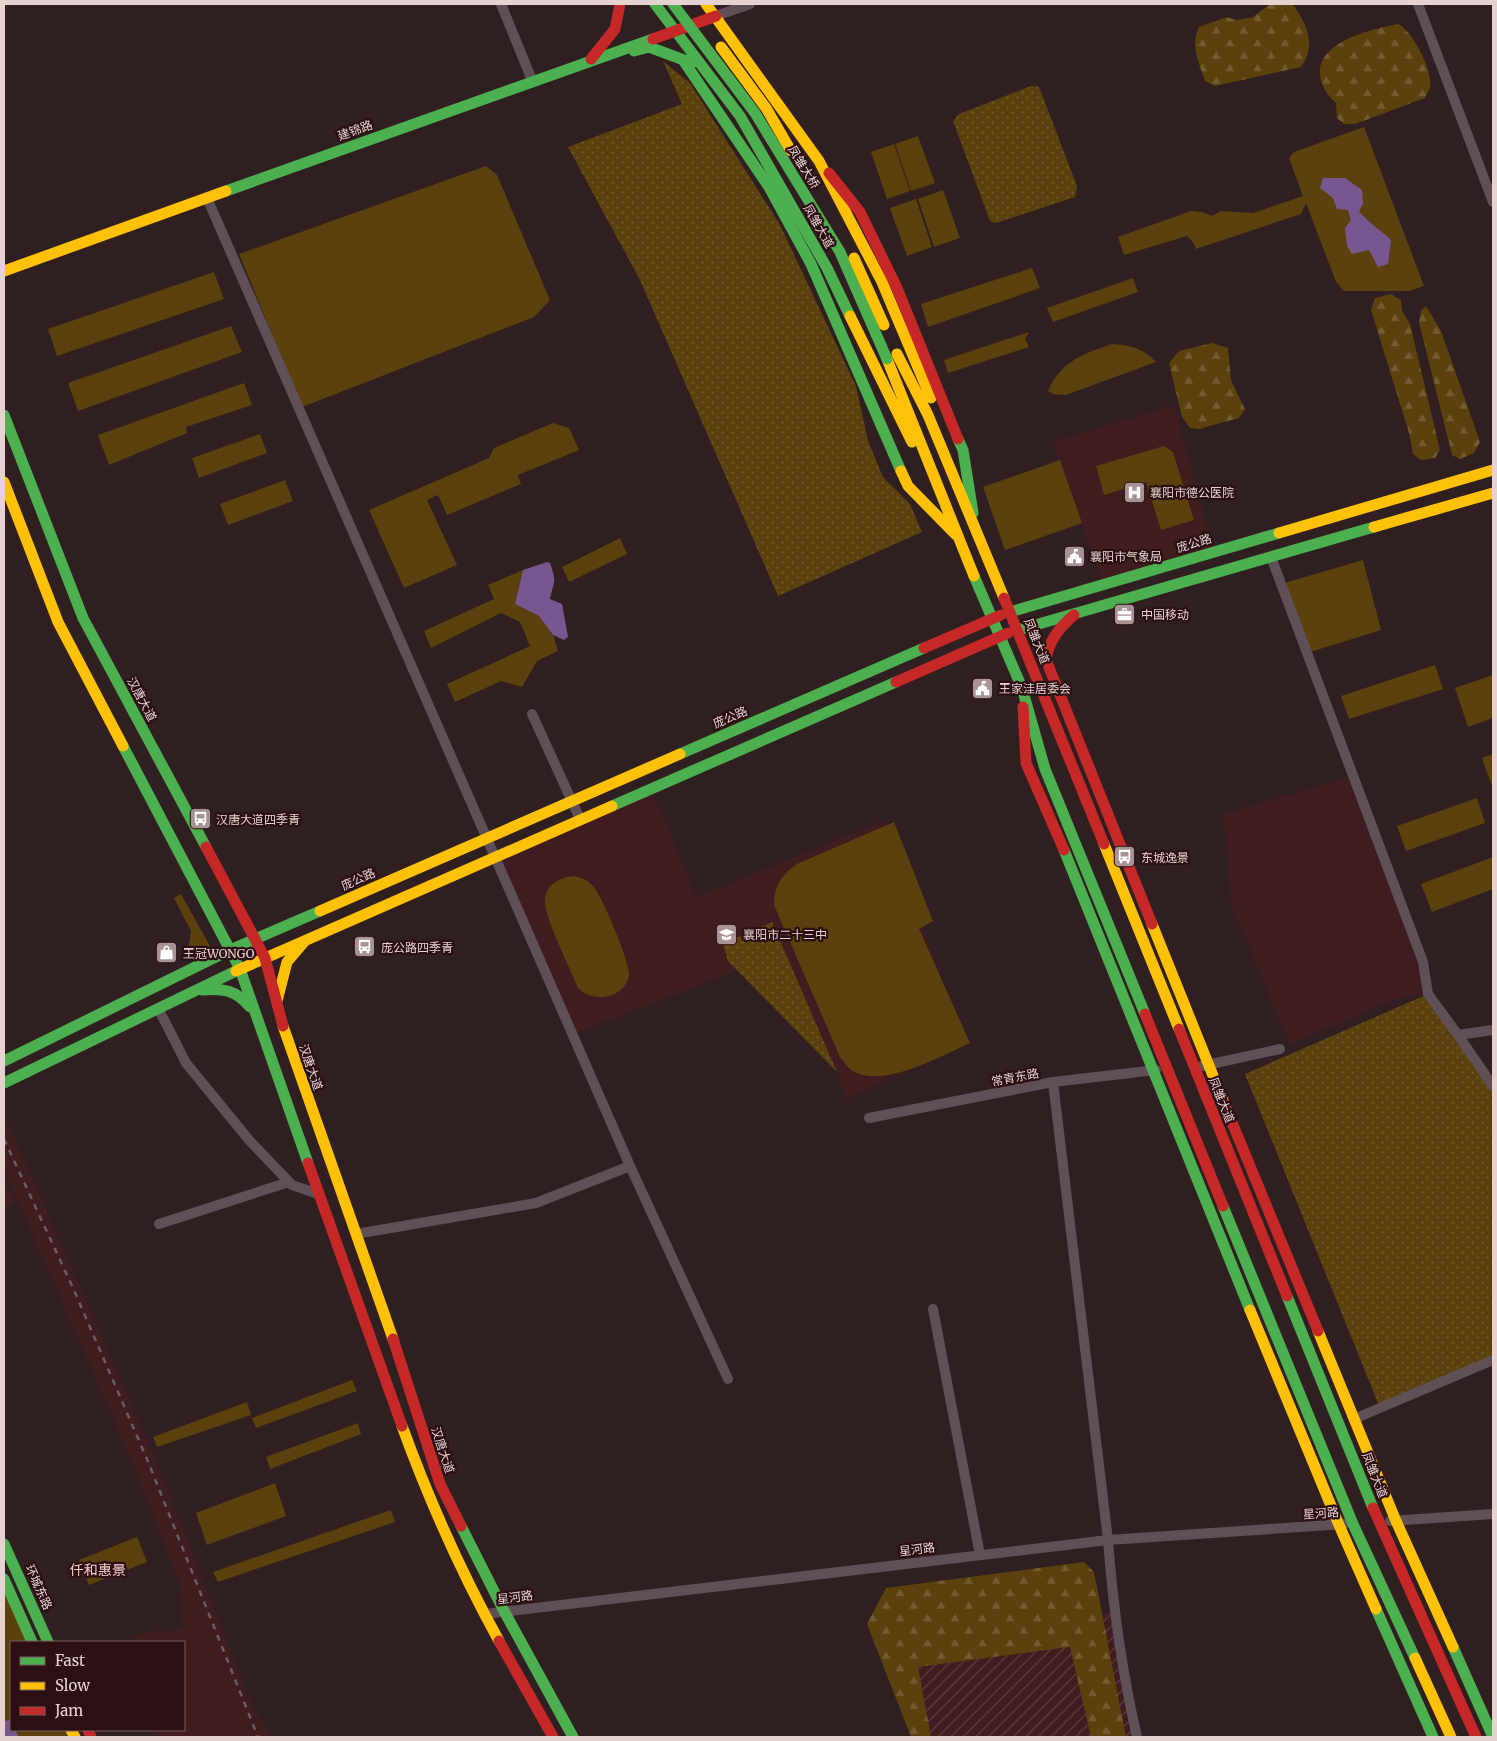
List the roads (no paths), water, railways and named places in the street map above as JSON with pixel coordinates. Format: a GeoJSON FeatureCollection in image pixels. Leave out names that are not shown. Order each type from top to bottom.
{"type":"FeatureCollection","features":[{"type":"Feature","properties":{"kind":"main road"},"geometry":{"type":"LineString","coordinates":[[590,60],[602,48],[615,30],[620,4]]}},
{"type":"Feature","properties":{"kind":"main road","name":"凤雏大道"},"geometry":{"type":"LineString","coordinates":[[654,4],[740,116],[827,268],[909,438],[935,477]]}},
{"type":"Feature","properties":{"kind":"main road","name":"凤雏大桥"},"geometry":{"type":"LineString","coordinates":[[673,4],[755,113],[840,252],[892,356]]}},
{"type":"Feature","properties":{"kind":"main road","name":"凤雏大桥"},"geometry":{"type":"LineString","coordinates":[[687,4],[766,108],[849,247],[892,356]]}},
{"type":"Feature","properties":{"kind":"main road","name":"凤雏大道"},"geometry":{"type":"LineString","coordinates":[[706,4],[819,161],[882,282],[944,428],[950,470]]}},
{"type":"Feature","properties":{"kind":"main road","name":"建锦路"},"geometry":{"type":"LineString","coordinates":[[4,271],[532,80],[716,16]]}},
{"type":"Feature","properties":{"kind":"main road"},"geometry":{"type":"LineString","coordinates":[[590,60],[649,47],[706,71]]}},
{"type":"Feature","properties":{"kind":"main road"},"geometry":{"type":"LineString","coordinates":[[683,60],[750,157],[811,264],[908,486],[958,537]]}},
{"type":"Feature","properties":{"kind":"main road"},"geometry":{"type":"LineString","coordinates":[[819,161],[839,183],[860,212],[897,288],[962,450],[976,532]]}},
{"type":"Feature","properties":{"kind":"main road","name":"凤雏大道"},"geometry":{"type":"LineString","coordinates":[[892,356],[928,415],[1018,630],[1193,1067],[1379,1522],[1476,1737]]}},
{"type":"Feature","properties":{"kind":"main road","name":"凤雏大道"},"geometry":{"type":"LineString","coordinates":[[892,356],[958,537],[998,636],[1022,688],[1045,769],[1353,1524],[1451,1737]]}},
{"type":"Feature","properties":{"kind":"main road","name":"汉唐大道"},"geometry":{"type":"LineString","coordinates":[[4,415],[83,618],[265,958],[276,1007],[376,1286],[440,1484],[504,1611],[573,1737]]}},
{"type":"Feature","properties":{"kind":"main road","name":"庞公路"},"geometry":{"type":"LineString","coordinates":[[4,1061],[230,950],[280,930],[486,837],[991,619],[1493,470]]}},
{"type":"Feature","properties":{"kind":"main road"},"geometry":{"type":"LineString","coordinates":[[4,482],[58,622],[240,969],[318,1194],[426,1491],[485,1614],[553,1737]]}},
{"type":"Feature","properties":{"kind":"main road"},"geometry":{"type":"LineString","coordinates":[[4,1083],[240,969],[998,636],[1493,492]]}},
{"type":"Feature","properties":{"kind":"main road"},"geometry":{"type":"LineString","coordinates":[[1074,614],[1054,632],[1047,649],[1046,660],[1208,1064],[1396,1521],[1493,1737]]}},
{"type":"Feature","properties":{"kind":"main road"},"geometry":{"type":"LineString","coordinates":[[1022,688],[1026,763],[1339,1524],[1433,1737]]}},
{"type":"Feature","properties":{"kind":"main road"},"geometry":{"type":"LineString","coordinates":[[1123,891],[1158,938]]}},
{"type":"Feature","properties":{"kind":"main road"},"geometry":{"type":"LineString","coordinates":[[1081,894],[1116,944]]}},
{"type":"Feature","properties":{"kind":"main road"},"geometry":{"type":"LineString","coordinates":[[245,921],[263,932],[280,930]]}},
{"type":"Feature","properties":{"kind":"main road"},"geometry":{"type":"LineString","coordinates":[[200,964],[219,946],[220,931]]}},
{"type":"Feature","properties":{"kind":"main road"},"geometry":{"type":"LineString","coordinates":[[276,1007],[280,981],[287,962],[307,939]]}},
{"type":"Feature","properties":{"kind":"main road"},"geometry":{"type":"LineString","coordinates":[[194,991],[220,988],[237,992],[256,1016]]}},
{"type":"Feature","properties":{"kind":"main road"},"geometry":{"type":"LineString","coordinates":[[1166,1104],[1200,1150]]}},
{"type":"Feature","properties":{"kind":"main road"},"geometry":{"type":"LineString","coordinates":[[1232,1119],[1243,1188]]}},
{"type":"Feature","properties":{"kind":"main road","name":"环城东路"},"geometry":{"type":"LineString","coordinates":[[4,1544],[48,1641]]}},
{"type":"Feature","properties":{"kind":"main road"},"geometry":{"type":"LineString","coordinates":[[4,1579],[32,1641]]}},
{"type":"Feature","properties":{"kind":"street"},"geometry":{"type":"LineString","coordinates":[[502,4],[532,80]]}},
{"type":"Feature","properties":{"kind":"street"},"geometry":{"type":"LineString","coordinates":[[716,16],[750,4]]}},
{"type":"Feature","properties":{"kind":"street"},"geometry":{"type":"LineString","coordinates":[[1418,4],[1493,202]]}},
{"type":"Feature","properties":{"kind":"street"},"geometry":{"type":"LineString","coordinates":[[207,198],[630,1166],[728,1379]]}},
{"type":"Feature","properties":{"kind":"street"},"geometry":{"type":"LineString","coordinates":[[1271,557],[1423,962],[1428,994],[1493,1086]]}},
{"type":"Feature","properties":{"kind":"street"},"geometry":{"type":"LineString","coordinates":[[532,714],[580,819]]}},
{"type":"Feature","properties":{"kind":"street"},"geometry":{"type":"LineString","coordinates":[[158,1008],[186,1064],[249,1140],[289,1182],[318,1194]]}},
{"type":"Feature","properties":{"kind":"street"},"geometry":{"type":"LineString","coordinates":[[1458,1035],[1493,1030]]}},
{"type":"Feature","properties":{"kind":"street"},"geometry":{"type":"LineString","coordinates":[[1193,1067],[1280,1049]]}},
{"type":"Feature","properties":{"kind":"street","name":"常青东路"},"geometry":{"type":"LineString","coordinates":[[869,1118],[1053,1082],[1168,1070]]}},
{"type":"Feature","properties":{"kind":"street"},"geometry":{"type":"LineString","coordinates":[[1053,1082],[1108,1540],[1114,1611],[1128,1699],[1137,1737]]}},
{"type":"Feature","properties":{"kind":"street"},"geometry":{"type":"LineString","coordinates":[[356,1234],[536,1203],[630,1166]]}},
{"type":"Feature","properties":{"kind":"street"},"geometry":{"type":"LineString","coordinates":[[159,1224],[289,1182]]}},
{"type":"Feature","properties":{"kind":"street"},"geometry":{"type":"LineString","coordinates":[[933,1309],[980,1555]]}},
{"type":"Feature","properties":{"kind":"street"},"geometry":{"type":"LineString","coordinates":[[1354,1419],[1493,1360]]}},
{"type":"Feature","properties":{"kind":"street"},"geometry":{"type":"LineString","coordinates":[[1379,1522],[1493,1514]]}},
{"type":"Feature","properties":{"kind":"street","name":"星河路"},"geometry":{"type":"LineString","coordinates":[[485,1614],[1108,1540],[1353,1524]]}},
{"type":"Feature","properties":{"kind":"railway"},"geometry":{"type":"LineString","coordinates":[[4,1139],[73,1288],[147,1459],[258,1737]]}},
{"type":"Feature","properties":{"kind":"place","name":"襄阳市德公医院"},"geometry":{"type":"Point","coordinates":[1134,492]}},
{"type":"Feature","properties":{"kind":"place","name":"襄阳市气象局"},"geometry":{"type":"Point","coordinates":[1074,556]}},
{"type":"Feature","properties":{"kind":"place","name":"中国移动"},"geometry":{"type":"Point","coordinates":[1125,614]}},
{"type":"Feature","properties":{"kind":"place","name":"王家洼居委会"},"geometry":{"type":"Point","coordinates":[983,688]}},
{"type":"Feature","properties":{"kind":"place","name":"汉唐大道四季青"},"geometry":{"type":"Point","coordinates":[200,819]}},
{"type":"Feature","properties":{"kind":"place","name":"东城逸景"},"geometry":{"type":"Point","coordinates":[1125,857]}},
{"type":"Feature","properties":{"kind":"place","name":"襄阳市二十三中"},"geometry":{"type":"Point","coordinates":[727,934]}},
{"type":"Feature","properties":{"kind":"place","name":"庞公路四季青"},"geometry":{"type":"Point","coordinates":[365,947]}},
{"type":"Feature","properties":{"kind":"place","name":"王冠WONGO"},"geometry":{"type":"Point","coordinates":[167,953]}},
{"type":"Feature","properties":{"kind":"district","name":"仟和惠景"},"geometry":{"type":"Point","coordinates":[98,1570]}}]}
